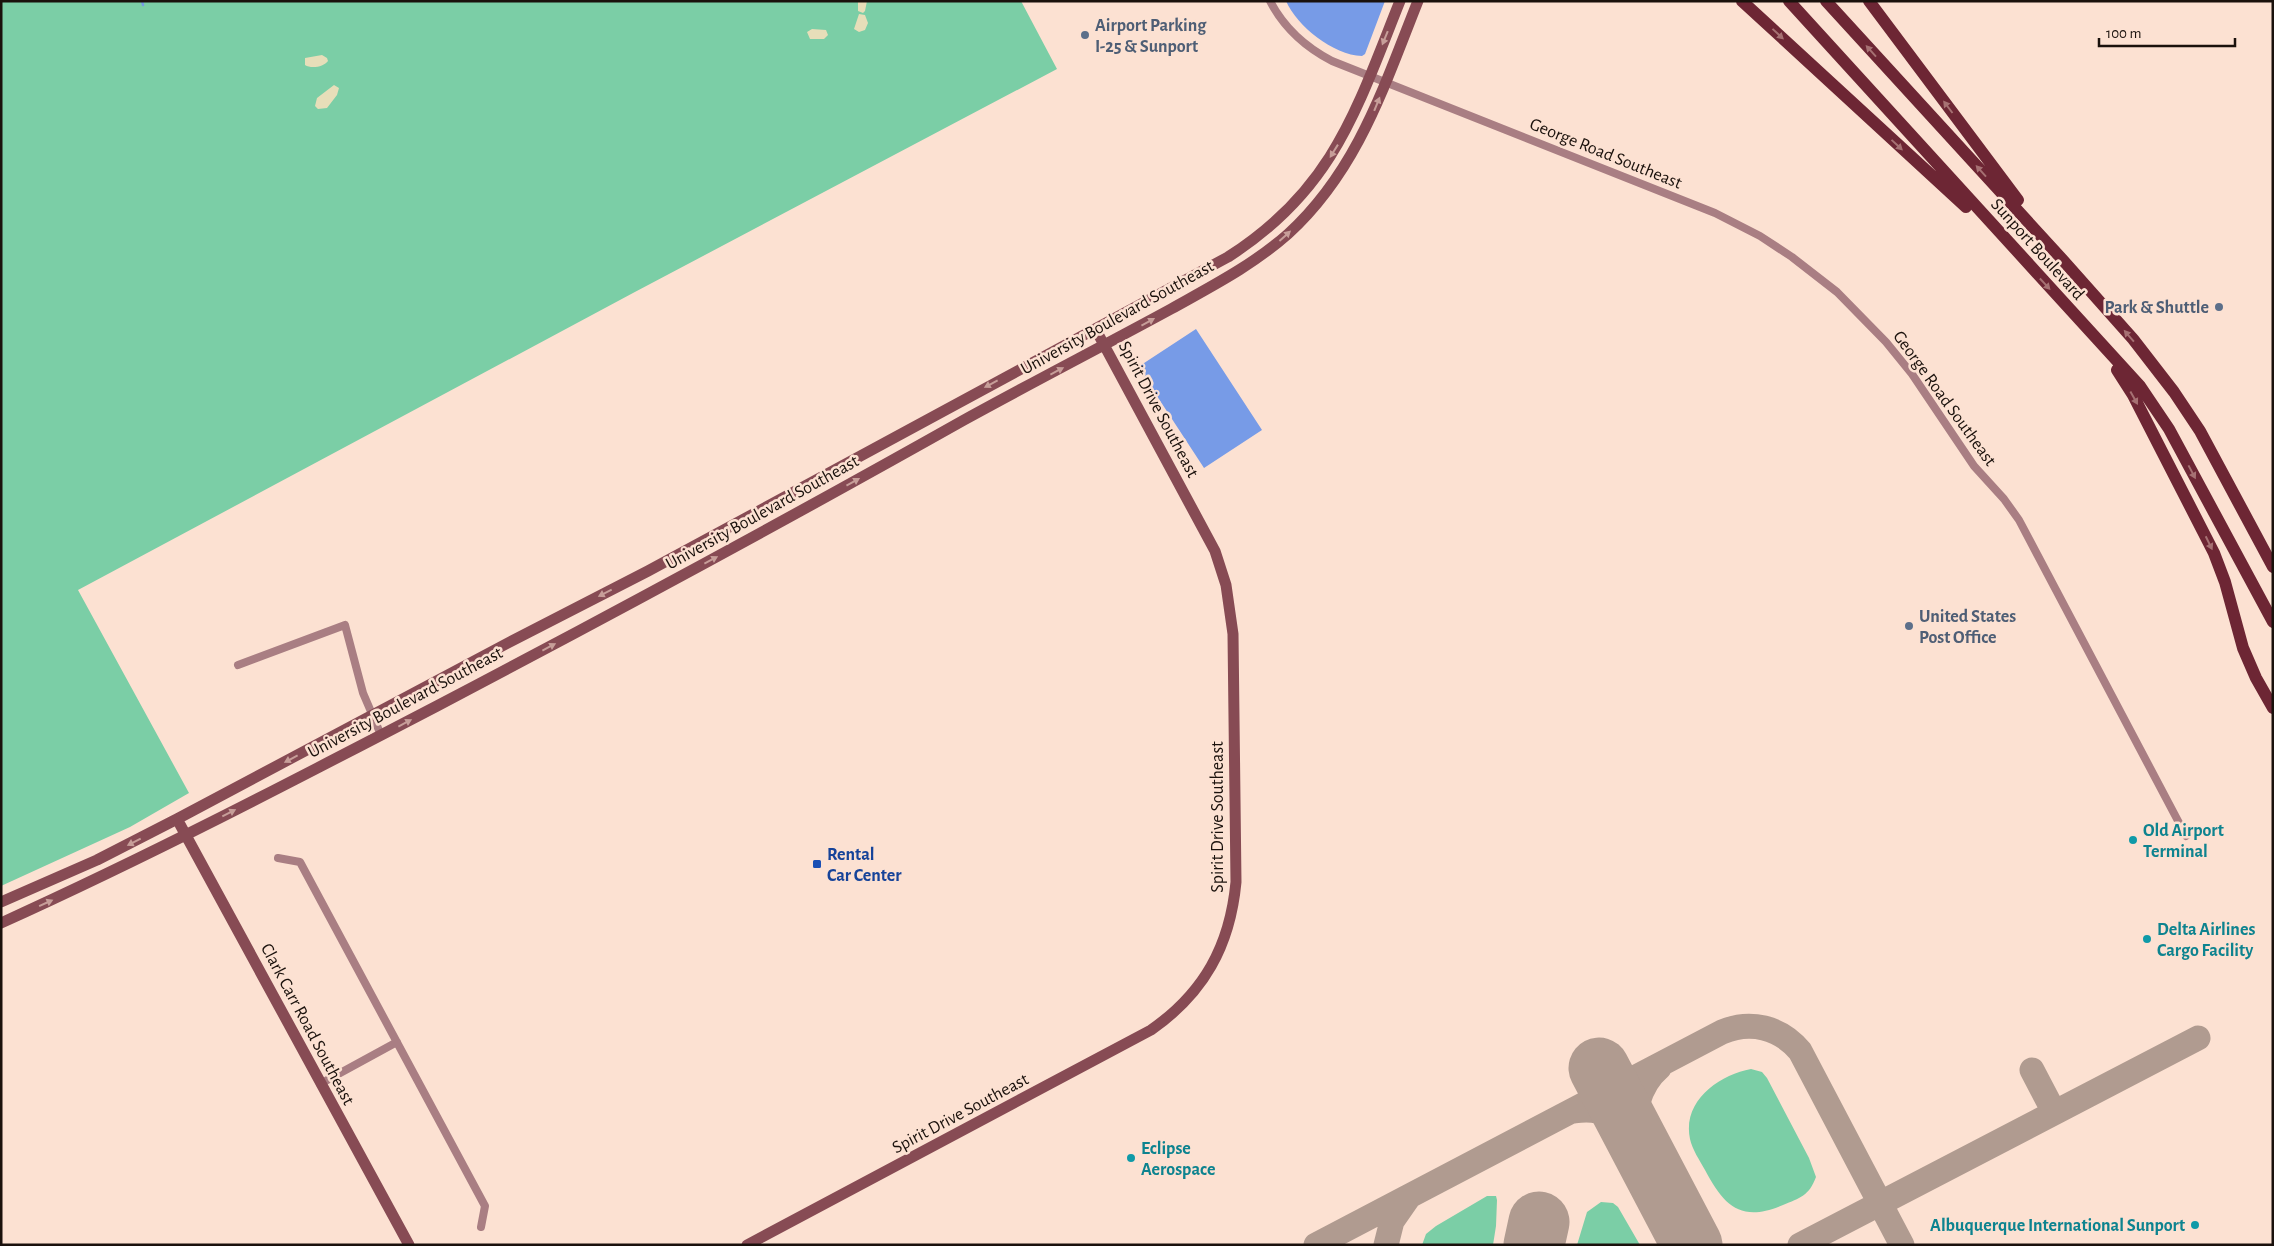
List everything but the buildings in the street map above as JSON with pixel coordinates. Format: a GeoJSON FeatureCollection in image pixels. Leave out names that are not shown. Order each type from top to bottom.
{"type":"FeatureCollection","features":[{"type":"Feature","properties":{"kind":"main road","name":"University Boulevard Southeast"},"geometry":{"type":"LineString","coordinates":[[1,902],[97,860],[177,819],[648,571],[1228,257],[1274,223],[1301,196],[1330,159],[1351,122],[1400,1]]}},
{"type":"Feature","properties":{"kind":"main road","name":"University Boulevard Southeast"},"geometry":{"type":"LineString","coordinates":[[1,923],[186,836],[381,735],[658,589],[985,408],[1105,345],[1237,272],[1286,236],[1314,208],[1340,174],[1363,136],[1418,1]]}},
{"type":"Feature","properties":{"kind":"main road"},"geometry":{"type":"LineString","coordinates":[[1742,1],[1913,160],[2012,248]]}},
{"type":"Feature","properties":{"kind":"main road","name":"Sunport Boulevard"},"geometry":{"type":"LineString","coordinates":[[1789,1],[2012,248],[2140,386],[2169,429],[2273,622]]}},
{"type":"Feature","properties":{"kind":"main road","name":"Sunport Boulevard"},"geometry":{"type":"LineString","coordinates":[[1826,1],[2061,258],[2133,340],[2174,392],[2200,431],[2273,567]]}},
{"type":"Feature","properties":{"kind":"main road"},"geometry":{"type":"LineString","coordinates":[[1869,1],[2061,258]]}},
{"type":"Feature","properties":{"kind":"main road","name":"Spirit Drive Southeast"},"geometry":{"type":"LineString","coordinates":[[747,1245],[1151,1030],[1189,998],[1210,971],[1225,938],[1234,904],[1236,882],[1232,634],[1226,585],[1215,551],[1096,330]]}},
{"type":"Feature","properties":{"kind":"main road"},"geometry":{"type":"LineString","coordinates":[[2099,342],[2133,396],[2207,537],[2225,582],[2243,648],[2256,678],[2273,708]]}},
{"type":"Feature","properties":{"kind":"main road","name":"Clark Carr Road Southeast"},"geometry":{"type":"LineString","coordinates":[[177,819],[409,1245]]}},
{"type":"Feature","properties":{"kind":"street","name":"George Road Southeast"},"geometry":{"type":"LineString","coordinates":[[1270,1],[1289,29],[1309,47],[1332,60],[1722,216],[1792,257],[1848,303],[1898,356],[1974,466],[2004,499],[2019,520],[2186,836]]}},
{"type":"Feature","properties":{"kind":"street"},"geometry":{"type":"LineString","coordinates":[[238,665],[345,625],[355,667],[372,716],[381,735]]}},
{"type":"Feature","properties":{"kind":"street"},"geometry":{"type":"LineString","coordinates":[[278,858],[300,862],[485,1206],[480,1227]]}},
{"type":"Feature","properties":{"kind":"street"},"geometry":{"type":"LineString","coordinates":[[320,1084],[397,1042]]}},
{"type":"Feature","properties":{"kind":"green space"},"geometry":{"type":"Polygon","coordinates":[[[1,1],[1021,1],[1057,69],[78,590],[189,793],[130,827],[1,886],[1,1]]]}},
{"type":"Feature","properties":{"kind":"green space"},"geometry":{"type":"Polygon","coordinates":[[[1751,1069],[1762,1072],[1767,1078],[1809,1158],[1816,1177],[1807,1192],[1799,1198],[1768,1210],[1756,1212],[1735,1208],[1719,1193],[1692,1147],[1689,1125],[1697,1102],[1705,1092],[1727,1077],[1751,1069]]]}},
{"type":"Feature","properties":{"kind":"green space"},"geometry":{"type":"Polygon","coordinates":[[[1487,1196],[1496,1196],[1497,1200],[1493,1245],[1422,1245],[1426,1234],[1436,1226],[1487,1196]]]}},
{"type":"Feature","properties":{"kind":"green space"},"geometry":{"type":"Polygon","coordinates":[[[1601,1202],[1613,1203],[1618,1207],[1640,1245],[1577,1245],[1587,1212],[1601,1202]]]}},
{"type":"Feature","properties":{"kind":"sand"},"geometry":{"type":"Polygon","coordinates":[[[858,1],[867,1],[863,13],[858,11],[858,1]]]}},
{"type":"Feature","properties":{"kind":"sand"},"geometry":{"type":"Polygon","coordinates":[[[859,14],[865,15],[868,23],[865,30],[859,32],[854,29],[859,14]]]}},
{"type":"Feature","properties":{"kind":"sand"},"geometry":{"type":"Polygon","coordinates":[[[812,29],[826,30],[828,35],[824,39],[810,39],[807,32],[812,29]]]}},
{"type":"Feature","properties":{"kind":"sand"},"geometry":{"type":"Polygon","coordinates":[[[322,55],[328,61],[324,65],[314,67],[305,65],[305,58],[322,55]]]}},
{"type":"Feature","properties":{"kind":"sand"},"geometry":{"type":"Polygon","coordinates":[[[334,85],[339,88],[337,95],[327,108],[318,109],[315,106],[317,98],[334,85]]]}},
{"type":"Feature","properties":{"kind":"water"},"geometry":{"type":"Polygon","coordinates":[[[1286,1],[1385,1],[1365,54],[1362,56],[1339,50],[1317,38],[1298,20],[1286,1]]]}},
{"type":"Feature","properties":{"kind":"water"},"geometry":{"type":"Polygon","coordinates":[[[1196,329],[1262,430],[1204,468],[1138,367],[1196,329]]]}},
{"type":"Feature","properties":{"kind":"waterway"},"geometry":{"type":"LineString","coordinates":[[142,1],[143,5]]}},
{"type":"Feature","properties":{"kind":"taxiway"},"geometry":{"type":"LineString","coordinates":[[1316,1245],[1722,1032],[1733,1028],[1754,1026],[1774,1031],[1783,1036],[1800,1051],[1902,1245]]}},
{"type":"Feature","properties":{"kind":"taxiway"},"geometry":{"type":"LineString","coordinates":[[1800,1245],[2198,1038]]}},
{"type":"Feature","properties":{"kind":"taxiway"},"geometry":{"type":"LineString","coordinates":[[1659,1068],[1646,1083],[1638,1102],[1635,1123],[1636,1133],[1643,1154],[1678,1218],[1697,1245]]}},
{"type":"Feature","properties":{"kind":"taxiway"},"geometry":{"type":"LineString","coordinates":[[2032,1070],[2054,1112]]}},
{"type":"Feature","properties":{"kind":"taxiway"},"geometry":{"type":"LineString","coordinates":[[1574,1111],[1594,1110],[1610,1115],[1624,1125],[1637,1140]]}},
{"type":"Feature","properties":{"kind":"taxiway"},"geometry":{"type":"LineString","coordinates":[[1386,1245],[1392,1221],[1408,1198]]}},
{"type":"Feature","properties":{"kind":"runway"},"geometry":{"type":"LineString","coordinates":[[1599,1068],[1692,1245]]}},
{"type":"Feature","properties":{"kind":"runway"},"geometry":{"type":"LineString","coordinates":[[1534,1245],[1539,1222]]}},
{"type":"Feature","properties":{"kind":"place","name":"Airport Parking I-25 & Sunport"},"geometry":{"type":"Point","coordinates":[1085,35]}},
{"type":"Feature","properties":{"kind":"place","name":"Park & Shuttle"},"geometry":{"type":"Point","coordinates":[2219,307]}},
{"type":"Feature","properties":{"kind":"place","name":"United States Post Office"},"geometry":{"type":"Point","coordinates":[1909,626]}},
{"type":"Feature","properties":{"kind":"place","name":"Old Airport Terminal"},"geometry":{"type":"Point","coordinates":[2133,840]}},
{"type":"Feature","properties":{"kind":"place","name":"Rental Car Center"},"geometry":{"type":"Point","coordinates":[817,864]}},
{"type":"Feature","properties":{"kind":"place","name":"Delta Airlines Cargo Facility"},"geometry":{"type":"Point","coordinates":[2147,939]}},
{"type":"Feature","properties":{"kind":"place","name":"Eclipse Aerospace"},"geometry":{"type":"Point","coordinates":[1131,1158]}},
{"type":"Feature","properties":{"kind":"place","name":"Albuquerque International Sunport"},"geometry":{"type":"Point","coordinates":[2195,1225]}}]}
